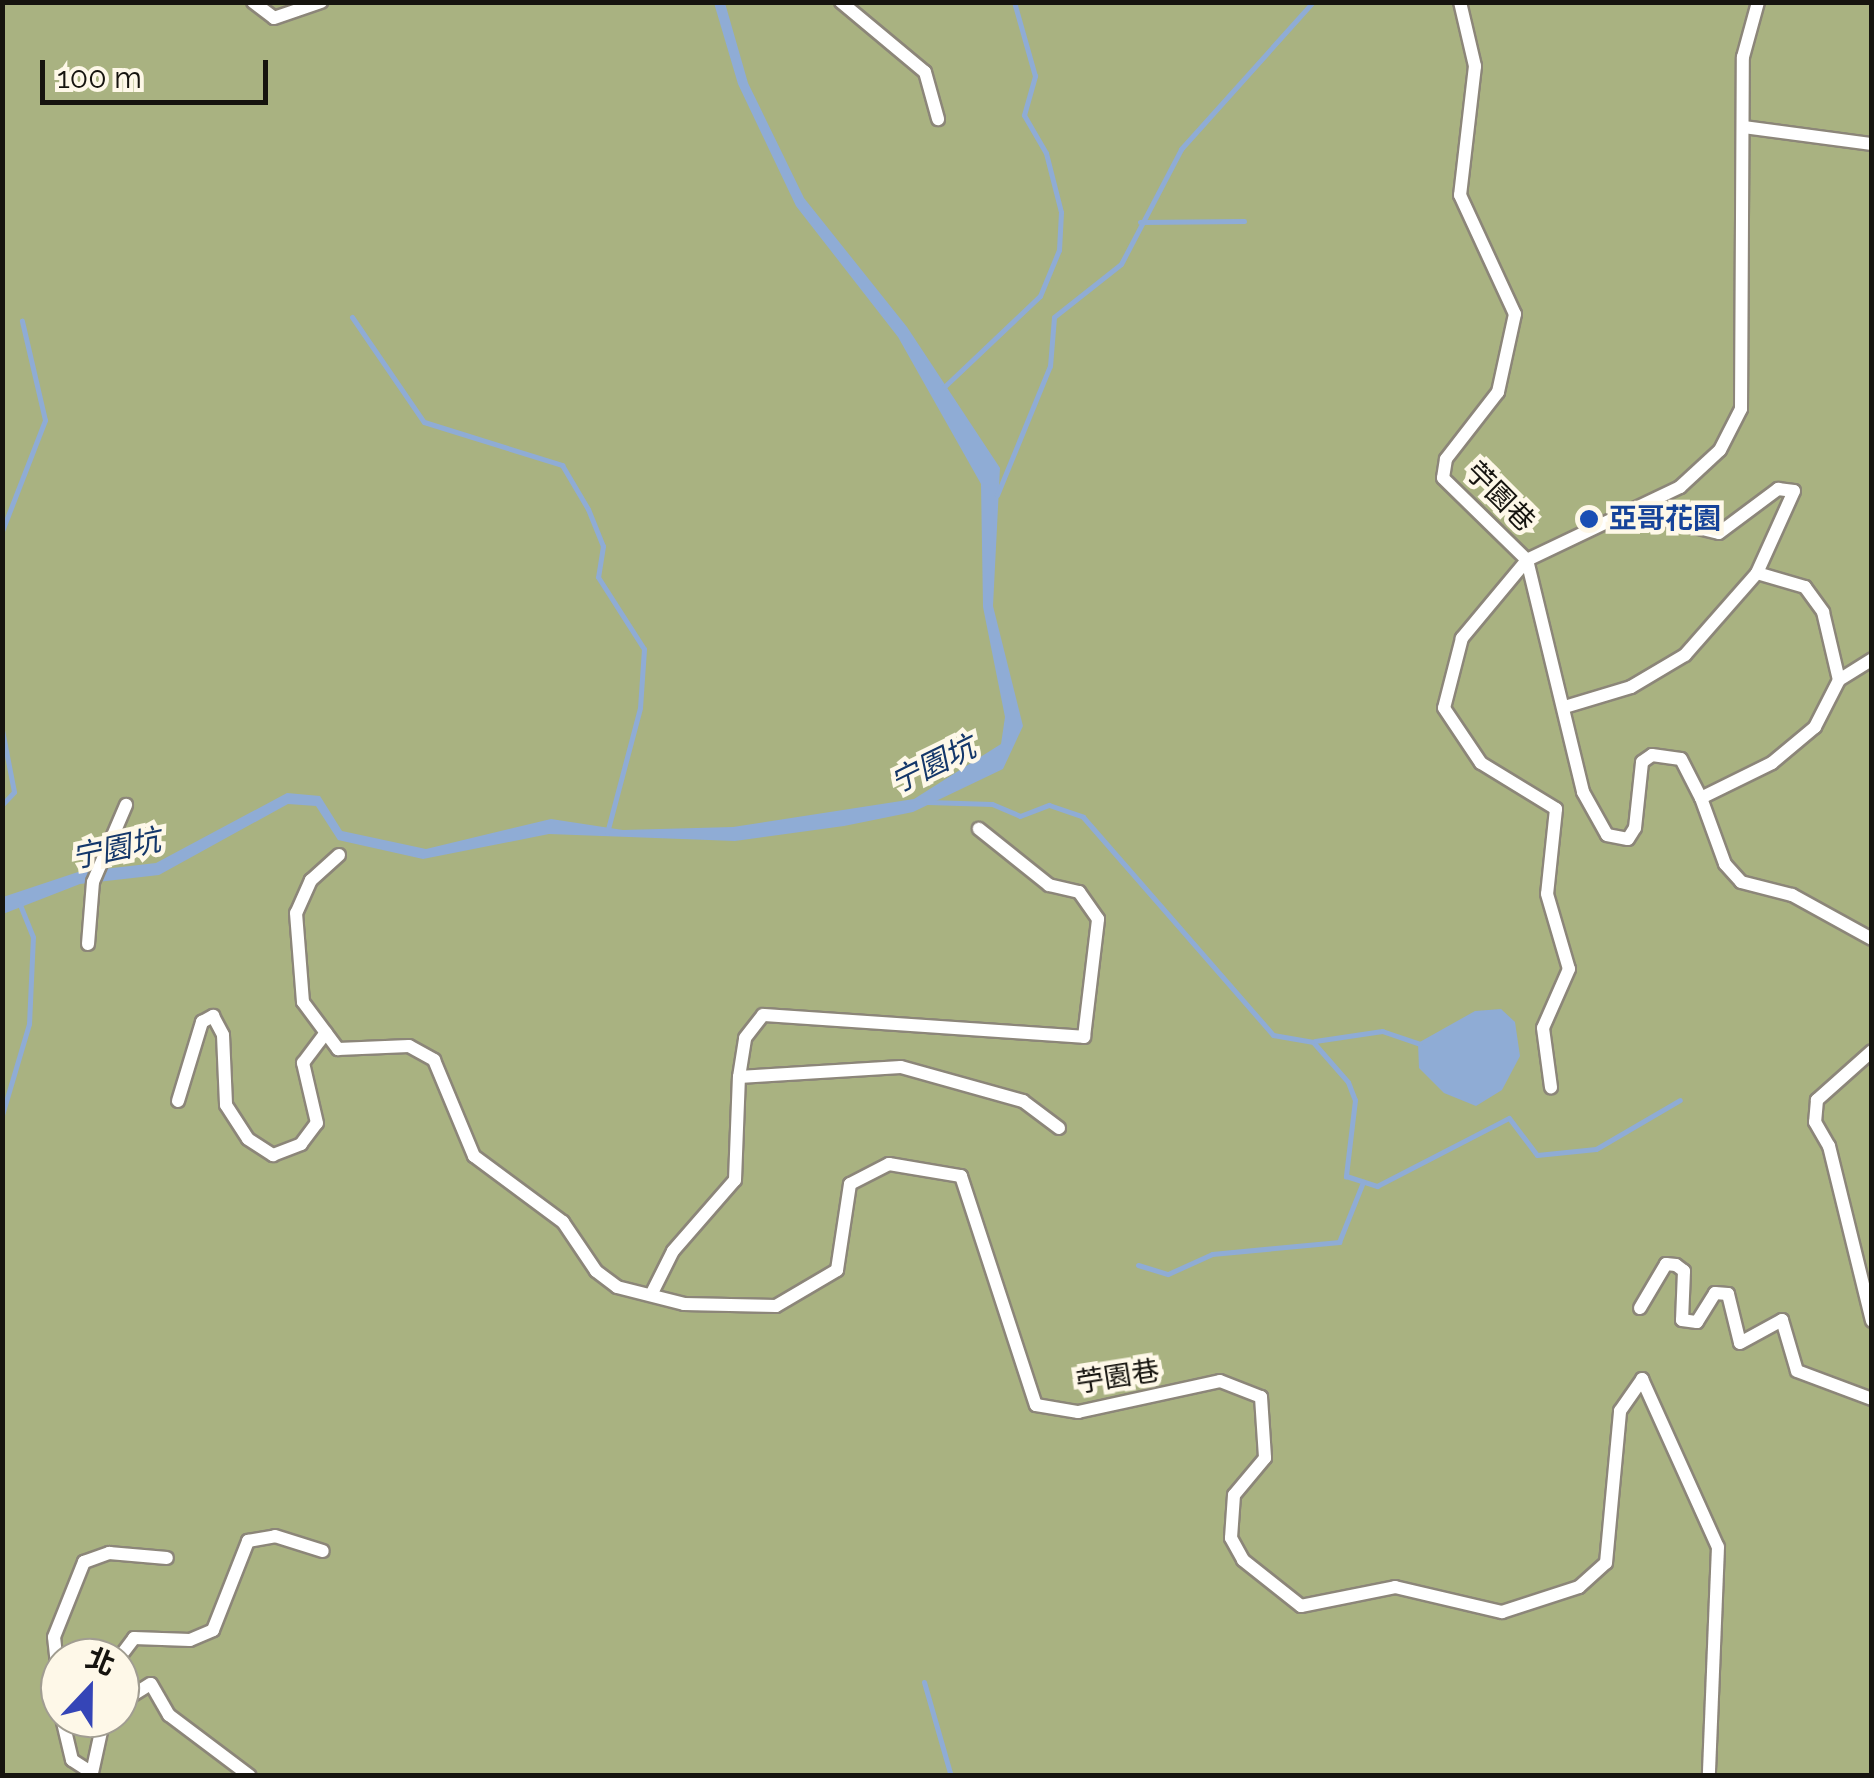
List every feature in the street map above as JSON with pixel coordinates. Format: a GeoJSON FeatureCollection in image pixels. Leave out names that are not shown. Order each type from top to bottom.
{"type":"FeatureCollection","features":[{"type":"Feature","properties":{"kind":"street"},"geometry":{"type":"LineString","coordinates":[[253,2],[274,18],[320,2]]}},
{"type":"Feature","properties":{"kind":"street"},"geometry":{"type":"LineString","coordinates":[[841,2],[925,72],[938,118]]}},
{"type":"Feature","properties":{"kind":"street","name":"苧園巷"},"geometry":{"type":"LineString","coordinates":[[1460,2],[1475,66],[1460,195],[1515,314],[1498,392],[1446,459],[1442,478],[1527,560],[1637,513],[1704,470],[1741,409],[1743,57],[1758,2]]}},
{"type":"Feature","properties":{"kind":"street"},"geometry":{"type":"LineString","coordinates":[[1744,128],[1872,144]]}},
{"type":"Feature","properties":{"kind":"street"},"geometry":{"type":"LineString","coordinates":[[1568,706],[1631,686],[1685,655],[1756,572],[1794,491],[1778,489],[1718,533],[1637,513]]}},
{"type":"Feature","properties":{"kind":"street"},"geometry":{"type":"LineString","coordinates":[[1527,560],[1568,706],[1583,792],[1607,835],[1628,840],[1635,828],[1642,762],[1652,755],[1681,759],[1742,882],[1792,895],[1872,939]]}},
{"type":"Feature","properties":{"kind":"street"},"geometry":{"type":"LineString","coordinates":[[1527,560],[1462,638],[1444,708],[1481,763],[1556,809],[1547,894],[1569,969],[1543,1028],[1551,1087]]}},
{"type":"Feature","properties":{"kind":"street"},"geometry":{"type":"LineString","coordinates":[[1756,572],[1805,587],[1823,612],[1838,680]]}},
{"type":"Feature","properties":{"kind":"street"},"geometry":{"type":"LineString","coordinates":[[1701,798],[1772,763],[1815,727],[1838,680],[1872,659]]}},
{"type":"Feature","properties":{"kind":"street"},"geometry":{"type":"LineString","coordinates":[[88,944],[93,882],[126,805]]}},
{"type":"Feature","properties":{"kind":"street"},"geometry":{"type":"LineString","coordinates":[[652,1295],[672,1251],[735,1180],[739,1077],[746,1038],[763,1015],[1084,1037],[1098,919],[1079,892],[1049,885],[980,829]]}},
{"type":"Feature","properties":{"kind":"street"},"geometry":{"type":"LineString","coordinates":[[178,1101],[202,1022],[213,1016],[223,1034],[226,1105],[248,1139],[273,1155],[301,1144],[316,1122],[303,1063],[326,1033],[303,1002],[296,913],[311,880],[338,855]]}},
{"type":"Feature","properties":{"kind":"street","name":"苧園巷"},"geometry":{"type":"LineString","coordinates":[[326,1033],[338,1049],[409,1046],[434,1060],[474,1156],[563,1222],[596,1271],[652,1295],[718,1308],[776,1306],[837,1270],[850,1184],[889,1164],[961,1176],[1036,1405],[1078,1412],[1220,1381],[1260,1397],[1265,1458],[1234,1495],[1231,1538],[1301,1606],[1395,1587],[1502,1612],[1579,1587],[1606,1562],[1620,1411],[1642,1379],[1718,1547],[1708,1776]]}},
{"type":"Feature","properties":{"kind":"street"},"geometry":{"type":"LineString","coordinates":[[1872,1051],[1818,1100],[1815,1122],[1830,1146],[1872,1321]]}},
{"type":"Feature","properties":{"kind":"street"},"geometry":{"type":"LineString","coordinates":[[739,1077],[900,1067],[1022,1101],[1059,1128]]}},
{"type":"Feature","properties":{"kind":"street"},"geometry":{"type":"LineString","coordinates":[[1640,1308],[1666,1264],[1676,1264],[1684,1271],[1682,1320],[1697,1322],[1716,1293],[1728,1294],[1740,1344],[1782,1320],[1797,1370],[1872,1399]]}},
{"type":"Feature","properties":{"kind":"street"},"geometry":{"type":"LineString","coordinates":[[140,1638],[190,1640],[213,1630],[248,1542],[275,1536],[323,1551]]}},
{"type":"Feature","properties":{"kind":"street"},"geometry":{"type":"LineString","coordinates":[[54,1638],[84,1562],[109,1553],[167,1558]]}},
{"type":"Feature","properties":{"kind":"street"},"geometry":{"type":"LineString","coordinates":[[140,1690],[150,1684],[169,1716],[250,1776]]}},
{"type":"Feature","properties":{"kind":"street"},"geometry":{"type":"LineString","coordinates":[[67,1738],[72,1760],[92,1774],[100,1738]]}},
{"type":"Feature","properties":{"kind":"green space"},"geometry":{"type":"Polygon","coordinates":[[[3,3],[1871,3],[1871,1775],[3,1776],[3,3]]]}},
{"type":"Feature","properties":{"kind":"water"},"geometry":{"type":"Polygon","coordinates":[[[714,3],[725,3],[748,83],[804,198],[907,327],[1000,468],[993,606],[1023,726],[1003,769],[913,812],[844,826],[735,841],[549,834],[423,859],[338,840],[316,806],[288,804],[159,875],[80,884],[3,914],[3,897],[78,872],[156,863],[287,793],[320,796],[342,831],[426,849],[551,819],[623,830],[733,827],[914,799],[1001,744],[1005,717],[983,607],[981,484],[898,337],[796,206],[738,84],[714,3]]]}},
{"type":"Feature","properties":{"kind":"water"},"geometry":{"type":"Polygon","coordinates":[[[1501,1009],[1515,1022],[1520,1056],[1502,1090],[1476,1106],[1444,1093],[1419,1068],[1418,1043],[1475,1011],[1501,1009]]]}},
{"type":"Feature","properties":{"kind":"waterway"},"geometry":{"type":"LineString","coordinates":[[944,387],[1040,296],[1059,250],[1061,212],[1046,153],[1024,115],[1035,76],[1014,2]]}},
{"type":"Feature","properties":{"kind":"waterway","name":"宁園坑"},"geometry":{"type":"LineString","coordinates":[[997,495],[1050,366],[1054,317],[1121,264],[1181,149],[1313,2]]}},
{"type":"Feature","properties":{"kind":"waterway"},"geometry":{"type":"LineString","coordinates":[[1140,222],[1244,221]]}},
{"type":"Feature","properties":{"kind":"waterway"},"geometry":{"type":"LineString","coordinates":[[352,317],[424,422],[562,465],[588,509],[603,546],[598,577],[644,649],[640,708],[607,833]]}},
{"type":"Feature","properties":{"kind":"waterway"},"geometry":{"type":"LineString","coordinates":[[2,531],[45,420],[22,321]]}},
{"type":"Feature","properties":{"kind":"waterway"},"geometry":{"type":"LineString","coordinates":[[2,730],[14,792],[2,805]]}},
{"type":"Feature","properties":{"kind":"waterway"},"geometry":{"type":"LineString","coordinates":[[928,802],[992,804],[1020,816],[1049,805],[1083,817],[1273,1035],[1313,1042],[1348,1082],[1355,1100],[1346,1176],[1377,1186],[1509,1118],[1537,1155],[1596,1149],[1680,1100]]}},
{"type":"Feature","properties":{"kind":"waterway"},"geometry":{"type":"LineString","coordinates":[[2,1115],[29,1024],[33,937],[20,905]]}},
{"type":"Feature","properties":{"kind":"waterway"},"geometry":{"type":"LineString","coordinates":[[1315,1041],[1382,1031],[1420,1044]]}},
{"type":"Feature","properties":{"kind":"waterway"},"geometry":{"type":"LineString","coordinates":[[1138,1265],[1168,1274],[1212,1254],[1339,1242],[1363,1182]]}},
{"type":"Feature","properties":{"kind":"waterway"},"geometry":{"type":"LineString","coordinates":[[924,1682],[951,1776]]}},
{"type":"Feature","properties":{"kind":"place","name":"亞哥花園"},"geometry":{"type":"Point","coordinates":[1589,519]}}]}
